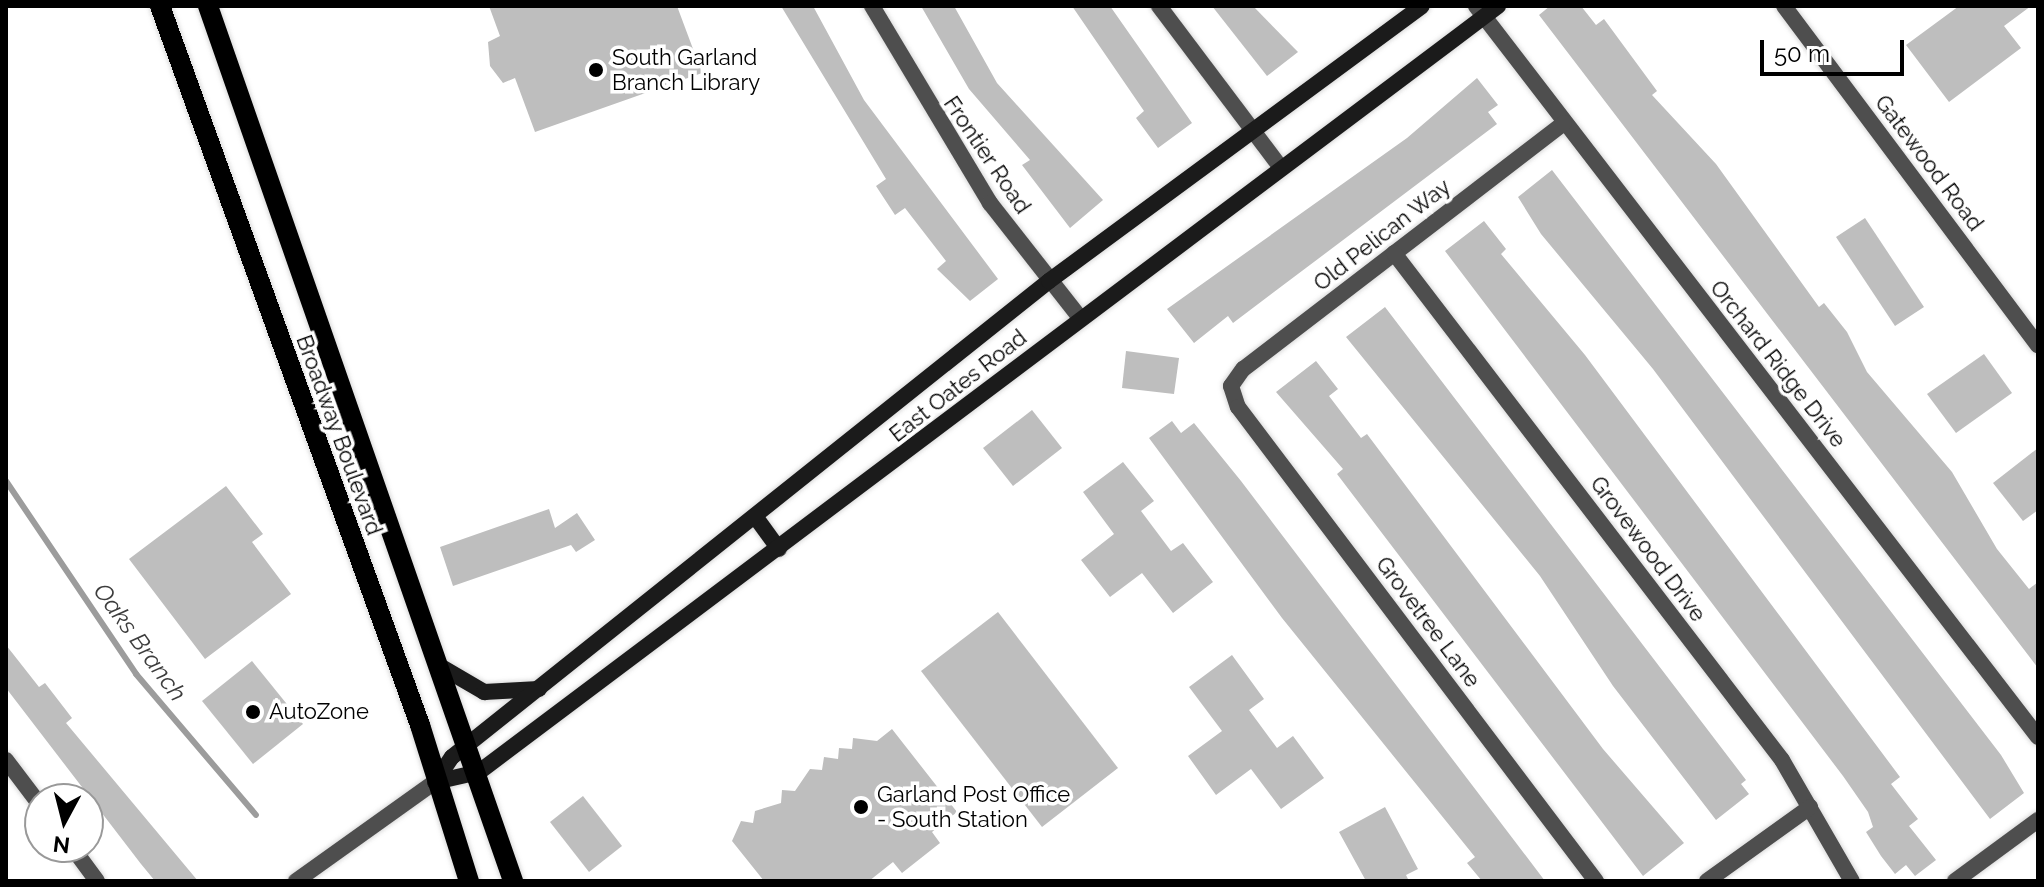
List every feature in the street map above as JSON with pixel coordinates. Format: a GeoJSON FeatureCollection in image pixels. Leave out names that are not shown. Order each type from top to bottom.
{"type":"FeatureCollection","features":[{"type":"Feature","properties":{"kind":"main road","name":"Broadway Boulevard"},"geometry":{"type":"LineString","coordinates":[[160,6],[469,881]]}},
{"type":"Feature","properties":{"kind":"main road","name":"Broadway Boulevard"},"geometry":{"type":"LineString","coordinates":[[208,6],[470,743],[513,881]]}},
{"type":"Feature","properties":{"kind":"main road","name":"East Oates Road"},"geometry":{"type":"LineString","coordinates":[[435,782],[470,743],[757,519],[1049,281],[1422,6]]}},
{"type":"Feature","properties":{"kind":"main road","name":"East Oates Road"},"geometry":{"type":"LineString","coordinates":[[435,782],[479,772],[779,549],[1486,9]]}},
{"type":"Feature","properties":{"kind":"main road"},"geometry":{"type":"LineString","coordinates":[[757,519],[779,549]]}},
{"type":"Feature","properties":{"kind":"main road"},"geometry":{"type":"LineString","coordinates":[[443,668],[484,692],[540,689]]}},
{"type":"Feature","properties":{"kind":"street","name":"Frontier Road"},"geometry":{"type":"LineString","coordinates":[[872,6],[921,95],[1049,281],[1081,319]]}},
{"type":"Feature","properties":{"kind":"street"},"geometry":{"type":"LineString","coordinates":[[1159,6],[1281,168]]}},
{"type":"Feature","properties":{"kind":"street","name":"Gatewood Road"},"geometry":{"type":"LineString","coordinates":[[1784,6],[2038,346]]}},
{"type":"Feature","properties":{"kind":"street","name":"Orchard Ridge Drive"},"geometry":{"type":"LineString","coordinates":[[1486,9],[1564,123],[2038,737]]}},
{"type":"Feature","properties":{"kind":"street","name":"Old Pelican Way"},"geometry":{"type":"LineString","coordinates":[[1231,386],[1394,253],[1564,123]]}},
{"type":"Feature","properties":{"kind":"street","name":"Grovewood Drive"},"geometry":{"type":"LineString","coordinates":[[1394,253],[1782,760],[1852,881]]}},
{"type":"Feature","properties":{"kind":"street","name":"Grovetree Lane"},"geometry":{"type":"LineString","coordinates":[[1231,386],[1238,407],[1596,881]]}},
{"type":"Feature","properties":{"kind":"street"},"geometry":{"type":"LineString","coordinates":[[6,760],[24,784]]}},
{"type":"Feature","properties":{"kind":"street","name":"East Oates Road"},"geometry":{"type":"LineString","coordinates":[[296,881],[435,782]]}},
{"type":"Feature","properties":{"kind":"street"},"geometry":{"type":"LineString","coordinates":[[1707,881],[1810,807]]}},
{"type":"Feature","properties":{"kind":"street"},"geometry":{"type":"LineString","coordinates":[[1955,881],[2038,820]]}},
{"type":"Feature","properties":{"kind":"street"},"geometry":{"type":"LineString","coordinates":[[84,863],[97,881]]}},
{"type":"Feature","properties":{"kind":"building","name":"South Garland Branch Library"},"geometry":{"type":"Polygon","coordinates":[[[489,6],[677,6],[702,73],[535,132],[515,78],[503,83],[490,66],[488,42],[500,36],[489,6]]]}},
{"type":"Feature","properties":{"kind":"building"},"geometry":{"type":"Polygon","coordinates":[[[781,6],[813,6],[864,100],[998,279],[970,301],[937,269],[946,261],[905,208],[895,215],[876,186],[886,179],[781,6]]]}},
{"type":"Feature","properties":{"kind":"building"},"geometry":{"type":"Polygon","coordinates":[[[921,6],[954,6],[997,83],[1103,200],[1070,228],[1022,165],[1030,160],[969,89],[921,6]]]}},
{"type":"Feature","properties":{"kind":"building"},"geometry":{"type":"Polygon","coordinates":[[[1072,6],[1110,6],[1192,123],[1158,148],[1136,118],[1144,111],[1072,6]]]}},
{"type":"Feature","properties":{"kind":"building"},"geometry":{"type":"Polygon","coordinates":[[[1212,6],[1253,6],[1298,52],[1267,76],[1212,6]]]}},
{"type":"Feature","properties":{"kind":"building"},"geometry":{"type":"Polygon","coordinates":[[[1550,6],[1581,6],[1596,25],[1604,19],[1657,91],[1652,95],[1716,164],[1819,307],[1824,303],[1847,332],[1867,372],[1952,472],[1997,549],[2029,589],[2038,582],[2038,668],[1539,15],[1550,6]]]}},
{"type":"Feature","properties":{"kind":"building"},"geometry":{"type":"Polygon","coordinates":[[[1959,6],[2031,6],[2004,26],[2021,48],[1949,102],[1906,45],[1959,6]]]}},
{"type":"Feature","properties":{"kind":"building"},"geometry":{"type":"Polygon","coordinates":[[[1477,78],[1498,105],[1488,112],[1497,124],[1233,323],[1228,316],[1194,343],[1167,309],[1407,138],[1477,78]]]}},
{"type":"Feature","properties":{"kind":"building"},"geometry":{"type":"Polygon","coordinates":[[[1552,170],[2001,755],[2024,793],[1990,819],[1653,369],[1541,234],[1518,197],[1552,170]]]}},
{"type":"Feature","properties":{"kind":"building"},"geometry":{"type":"Polygon","coordinates":[[[1865,218],[1924,307],[1895,326],[1836,237],[1865,218]]]}},
{"type":"Feature","properties":{"kind":"building"},"geometry":{"type":"Polygon","coordinates":[[[1484,221],[1506,249],[1501,254],[1585,355],[1900,777],[1891,784],[1918,819],[1909,826],[1936,860],[1915,876],[1906,865],[1895,874],[1881,856],[1866,832],[1873,827],[1868,812],[1843,776],[1445,251],[1484,221]]]}},
{"type":"Feature","properties":{"kind":"building"},"geometry":{"type":"Polygon","coordinates":[[[1385,307],[1746,780],[1741,784],[1749,794],[1716,820],[1613,686],[1540,576],[1346,337],[1385,307]]]}},
{"type":"Feature","properties":{"kind":"building"},"geometry":{"type":"Polygon","coordinates":[[[1126,351],[1179,358],[1174,394],[1122,388],[1126,351]]]}},
{"type":"Feature","properties":{"kind":"building"},"geometry":{"type":"Polygon","coordinates":[[[1984,354],[2012,393],[1956,433],[1927,394],[1984,354]]]}},
{"type":"Feature","properties":{"kind":"building"},"geometry":{"type":"Polygon","coordinates":[[[1316,361],[1338,389],[1329,396],[1361,438],[1367,434],[1603,749],[1684,843],[1643,876],[1337,474],[1343,469],[1276,392],[1316,361]]]}},
{"type":"Feature","properties":{"kind":"building"},"geometry":{"type":"Polygon","coordinates":[[[1032,410],[1062,448],[1013,486],[983,448],[1032,410]]]}},
{"type":"Feature","properties":{"kind":"building"},"geometry":{"type":"Polygon","coordinates":[[[1172,421],[1181,433],[1194,423],[1545,881],[1482,881],[1467,863],[1475,857],[1282,618],[1149,438],[1172,421]]]}},
{"type":"Feature","properties":{"kind":"building"},"geometry":{"type":"Polygon","coordinates":[[[2038,448],[2038,510],[2023,521],[1993,483],[2038,448]]]}},
{"type":"Feature","properties":{"kind":"building"},"geometry":{"type":"Polygon","coordinates":[[[1123,462],[1154,501],[1141,511],[1171,551],[1183,543],[1213,582],[1173,613],[1142,573],[1110,597],[1081,560],[1114,534],[1083,492],[1123,462]]]}},
{"type":"Feature","properties":{"kind":"building"},"geometry":{"type":"Polygon","coordinates":[[[226,486],[263,534],[252,542],[291,594],[205,659],[129,559],[226,486]]]}},
{"type":"Feature","properties":{"kind":"building"},"geometry":{"type":"Polygon","coordinates":[[[549,509],[555,528],[577,513],[595,540],[576,552],[571,545],[453,586],[440,547],[549,509]]]}},
{"type":"Feature","properties":{"kind":"building"},"geometry":{"type":"Polygon","coordinates":[[[998,612],[1118,768],[1042,827],[921,671],[998,612]]]}},
{"type":"Feature","properties":{"kind":"building"},"geometry":{"type":"Polygon","coordinates":[[[6,645],[39,687],[45,683],[72,718],[66,723],[198,881],[155,881],[104,816],[104,783],[79,783],[6,688],[6,645]]]}},
{"type":"Feature","properties":{"kind":"building"},"geometry":{"type":"Polygon","coordinates":[[[1232,655],[1264,699],[1249,710],[1277,748],[1293,736],[1324,778],[1281,809],[1251,769],[1216,795],[1188,756],[1222,731],[1189,687],[1232,655]]]}},
{"type":"Feature","properties":{"kind":"building","name":"AutoZone"},"geometry":{"type":"Polygon","coordinates":[[[252,661],[303,724],[253,764],[202,701],[252,661]]]}},
{"type":"Feature","properties":{"kind":"building","name":"Garland Post Office - South Station"},"geometry":{"type":"Polygon","coordinates":[[[892,729],[957,812],[932,832],[940,843],[902,873],[893,862],[869,881],[764,881],[732,841],[741,821],[753,823],[755,811],[781,803],[782,790],[795,791],[810,769],[822,770],[824,757],[838,759],[839,748],[852,749],[853,738],[877,741],[892,729]]]}},
{"type":"Feature","properties":{"kind":"building"},"geometry":{"type":"Polygon","coordinates":[[[583,796],[622,846],[589,872],[550,822],[583,796]]]}},
{"type":"Feature","properties":{"kind":"building"},"geometry":{"type":"Polygon","coordinates":[[[1385,807],[1418,869],[1406,875],[1409,881],[1366,881],[1339,832],[1385,807]]]}},
{"type":"Feature","properties":{"kind":"waterway","name":"Oaks Branch"},"geometry":{"type":"LineString","coordinates":[[6,481],[136,674],[256,815]]}},
{"type":"Feature","properties":{"kind":"place","name":"South Garland Branch Library"},"geometry":{"type":"Point","coordinates":[596,70]}},
{"type":"Feature","properties":{"kind":"place","name":"AutoZone"},"geometry":{"type":"Point","coordinates":[253,712]}},
{"type":"Feature","properties":{"kind":"place","name":"Garland Post Office - South Station"},"geometry":{"type":"Point","coordinates":[861,807]}}]}
